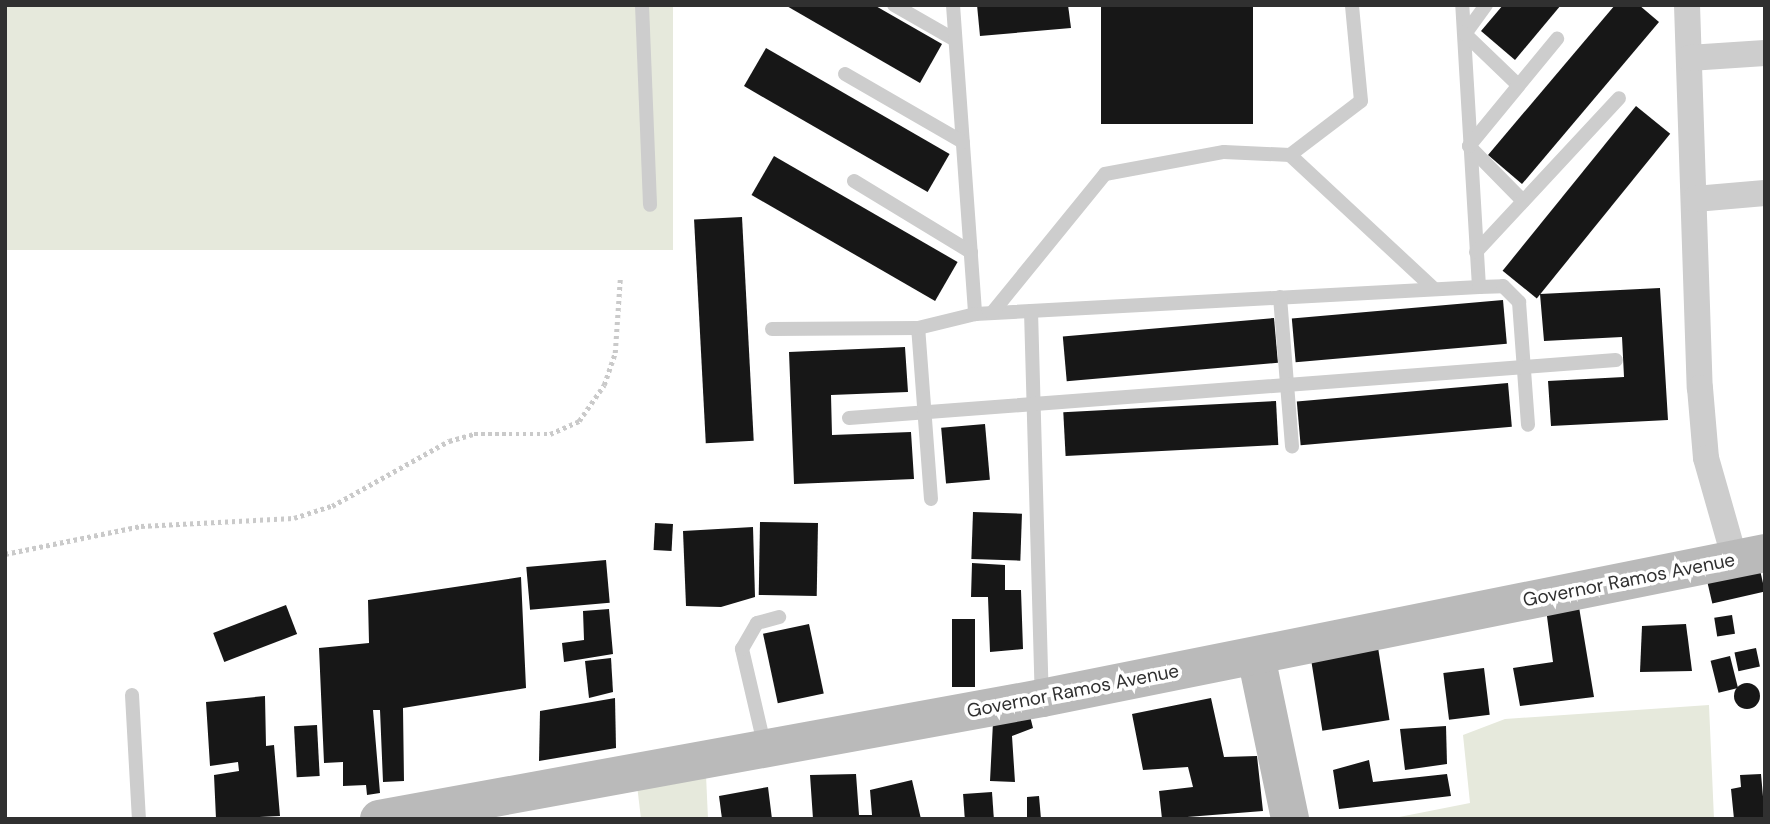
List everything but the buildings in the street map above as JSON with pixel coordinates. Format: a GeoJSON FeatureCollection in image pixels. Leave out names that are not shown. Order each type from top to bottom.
{"type":"FeatureCollection","features":[{"type":"Feature","properties":{"kind":"main road","name":"Governor Ramos Avenue"},"geometry":{"type":"LineString","coordinates":[[379,819],[1042,698],[1750,557]]}},
{"type":"Feature","properties":{"kind":"main road"},"geometry":{"type":"LineString","coordinates":[[1256,656],[1290,819]]}},
{"type":"Feature","properties":{"kind":"street"},"geometry":{"type":"LineString","coordinates":[[1687,5],[1706,458],[1750,557]]}},
{"type":"Feature","properties":{"kind":"street"},"geometry":{"type":"LineString","coordinates":[[1689,58],[1765,53]]}},
{"type":"Feature","properties":{"kind":"street"},"geometry":{"type":"LineString","coordinates":[[1695,199],[1765,193]]}},
{"type":"Feature","properties":{"kind":"lane"},"geometry":{"type":"LineString","coordinates":[[642,5],[650,205]]}},
{"type":"Feature","properties":{"kind":"lane"},"geometry":{"type":"LineString","coordinates":[[894,5],[955,40]]}},
{"type":"Feature","properties":{"kind":"lane"},"geometry":{"type":"LineString","coordinates":[[953,5],[975,314]]}},
{"type":"Feature","properties":{"kind":"lane"},"geometry":{"type":"LineString","coordinates":[[992,313],[1105,174],[1224,152],[1290,155],[1362,101],[1352,5]]}},
{"type":"Feature","properties":{"kind":"lane"},"geometry":{"type":"LineString","coordinates":[[1462,5],[1479,287]]}},
{"type":"Feature","properties":{"kind":"lane"},"geometry":{"type":"LineString","coordinates":[[1465,34],[1486,5]]}},
{"type":"Feature","properties":{"kind":"lane"},"geometry":{"type":"LineString","coordinates":[[1465,34],[1518,85]]}},
{"type":"Feature","properties":{"kind":"lane"},"geometry":{"type":"LineString","coordinates":[[1469,146],[1557,39]]}},
{"type":"Feature","properties":{"kind":"lane"},"geometry":{"type":"LineString","coordinates":[[845,74],[963,142]]}},
{"type":"Feature","properties":{"kind":"lane"},"geometry":{"type":"LineString","coordinates":[[1476,252],[1619,98]]}},
{"type":"Feature","properties":{"kind":"lane"},"geometry":{"type":"LineString","coordinates":[[1469,146],[1523,201]]}},
{"type":"Feature","properties":{"kind":"lane"},"geometry":{"type":"LineString","coordinates":[[1290,155],[1434,289]]}},
{"type":"Feature","properties":{"kind":"lane"},"geometry":{"type":"LineString","coordinates":[[854,181],[971,252]]}},
{"type":"Feature","properties":{"kind":"lane"},"geometry":{"type":"LineString","coordinates":[[772,328],[918,328],[975,314],[1503,286],[1519,302],[1528,425]]}},
{"type":"Feature","properties":{"kind":"lane"},"geometry":{"type":"LineString","coordinates":[[1280,297],[1292,447]]}},
{"type":"Feature","properties":{"kind":"lane"},"geometry":{"type":"LineString","coordinates":[[1031,311],[1042,698]]}},
{"type":"Feature","properties":{"kind":"lane"},"geometry":{"type":"LineString","coordinates":[[918,328],[931,499]]}},
{"type":"Feature","properties":{"kind":"lane"},"geometry":{"type":"LineString","coordinates":[[849,418],[1035,408],[1616,360]]}},
{"type":"Feature","properties":{"kind":"lane"},"geometry":{"type":"LineString","coordinates":[[765,748],[742,649],[757,623],[779,617]]}},
{"type":"Feature","properties":{"kind":"lane"},"geometry":{"type":"LineString","coordinates":[[132,695],[139,819]]}},
{"type":"Feature","properties":{"kind":"path"},"geometry":{"type":"LineString","coordinates":[[5,554],[141,526],[294,518],[332,506],[449,442],[474,434],[550,434],[579,421],[604,385],[615,353],[620,279]]}},
{"type":"Feature","properties":{"kind":"shaded area"},"geometry":{"type":"Polygon","coordinates":[[[5,5],[673,5],[673,250],[5,250],[5,5]]]}},
{"type":"Feature","properties":{"kind":"shaded area"},"geometry":{"type":"Polygon","coordinates":[[[1709,705],[1714,819],[1389,819],[1470,803],[1463,735],[1505,719],[1709,705]]]}},
{"type":"Feature","properties":{"kind":"shaded area"},"geometry":{"type":"Polygon","coordinates":[[[706,775],[708,819],[641,819],[637,785],[706,775]]]}}]}
